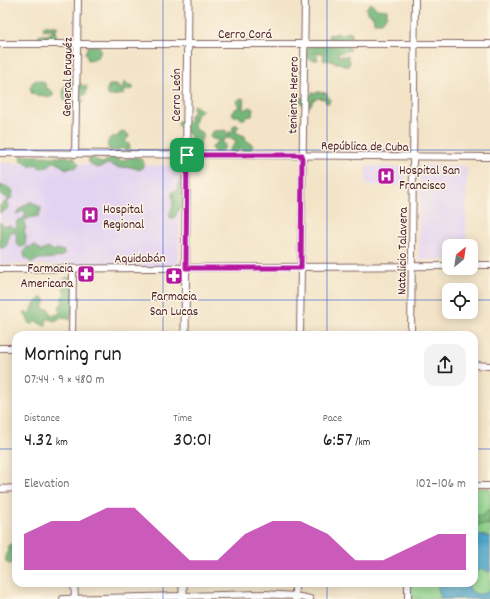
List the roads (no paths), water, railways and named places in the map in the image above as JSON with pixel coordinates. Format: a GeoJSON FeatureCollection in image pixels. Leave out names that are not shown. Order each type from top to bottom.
{"type":"FeatureCollection","features":[{"type":"Feature","properties":{"kind":"street","name":"General Bruguéz"},"geometry":{"type":"LineString","coordinates":[[75,154],[78,0]]}},
{"type":"Feature","properties":{"kind":"street","name":"Cerro León"},"geometry":{"type":"LineString","coordinates":[[185,331],[188,0]]}},
{"type":"Feature","properties":{"kind":"street","name":"teniente Herero"},"geometry":{"type":"LineString","coordinates":[[300,331],[305,0]]}},
{"type":"Feature","properties":{"kind":"street","name":"Natalicio Talavera"},"geometry":{"type":"LineString","coordinates":[[411,331],[415,0]]}},
{"type":"Feature","properties":{"kind":"street","name":"Cerro Corá"},"geometry":{"type":"LineString","coordinates":[[0,44],[490,44]]}},
{"type":"Feature","properties":{"kind":"street","name":"República de Cuba"},"geometry":{"type":"LineString","coordinates":[[0,153],[490,157]]}},
{"type":"Feature","properties":{"kind":"street"},"geometry":{"type":"LineString","coordinates":[[478,265],[490,265]]}},
{"type":"Feature","properties":{"kind":"street","name":"Aquidabán"},"geometry":{"type":"LineString","coordinates":[[0,268],[74,269],[442,266]]}},
{"type":"Feature","properties":{"kind":"street"},"geometry":{"type":"LineString","coordinates":[[72,331],[74,269]]}},
{"type":"Feature","properties":{"kind":"street"},"geometry":{"type":"LineString","coordinates":[[0,348],[12,348]]}},
{"type":"Feature","properties":{"kind":"street"},"geometry":{"type":"LineString","coordinates":[[478,365],[490,366]]}},
{"type":"Feature","properties":{"kind":"street"},"geometry":{"type":"LineString","coordinates":[[478,486],[490,486]]}},
{"type":"Feature","properties":{"kind":"street"},"geometry":{"type":"LineString","coordinates":[[0,489],[12,488]]}},
{"type":"Feature","properties":{"kind":"street"},"geometry":{"type":"LineString","coordinates":[[74,587],[75,599]]}},
{"type":"Feature","properties":{"kind":"street"},"geometry":{"type":"LineString","coordinates":[[295,598],[296,587]]}},
{"type":"Feature","properties":{"kind":"street"},"geometry":{"type":"LineString","coordinates":[[408,587],[408,599]]}},
{"type":"Feature","properties":{"kind":"street"},"geometry":{"type":"LineString","coordinates":[[63,599],[265,594],[310,599]]}},
{"type":"Feature","properties":{"kind":"water"},"geometry":{"type":"Polygon","coordinates":[[[478,535],[490,537],[490,572],[482,569],[478,571],[478,535]]]}},
{"type":"Feature","properties":{"kind":"water"},"geometry":{"type":"Polygon","coordinates":[[[438,587],[469,587],[470,590],[478,594],[485,593],[490,588],[490,599],[441,599],[438,587]]]}},
{"type":"Feature","properties":{"kind":"place","name":"Hospital San Francisco"},"geometry":{"type":"Point","coordinates":[386,176]}},
{"type":"Feature","properties":{"kind":"place","name":"Hospital Regional"},"geometry":{"type":"Point","coordinates":[90,215]}},
{"type":"Feature","properties":{"kind":"place","name":"Farmacia Americana"},"geometry":{"type":"Point","coordinates":[86,274]}},
{"type":"Feature","properties":{"kind":"place","name":"Farmacia San Lucas"},"geometry":{"type":"Point","coordinates":[174,276]}}]}
